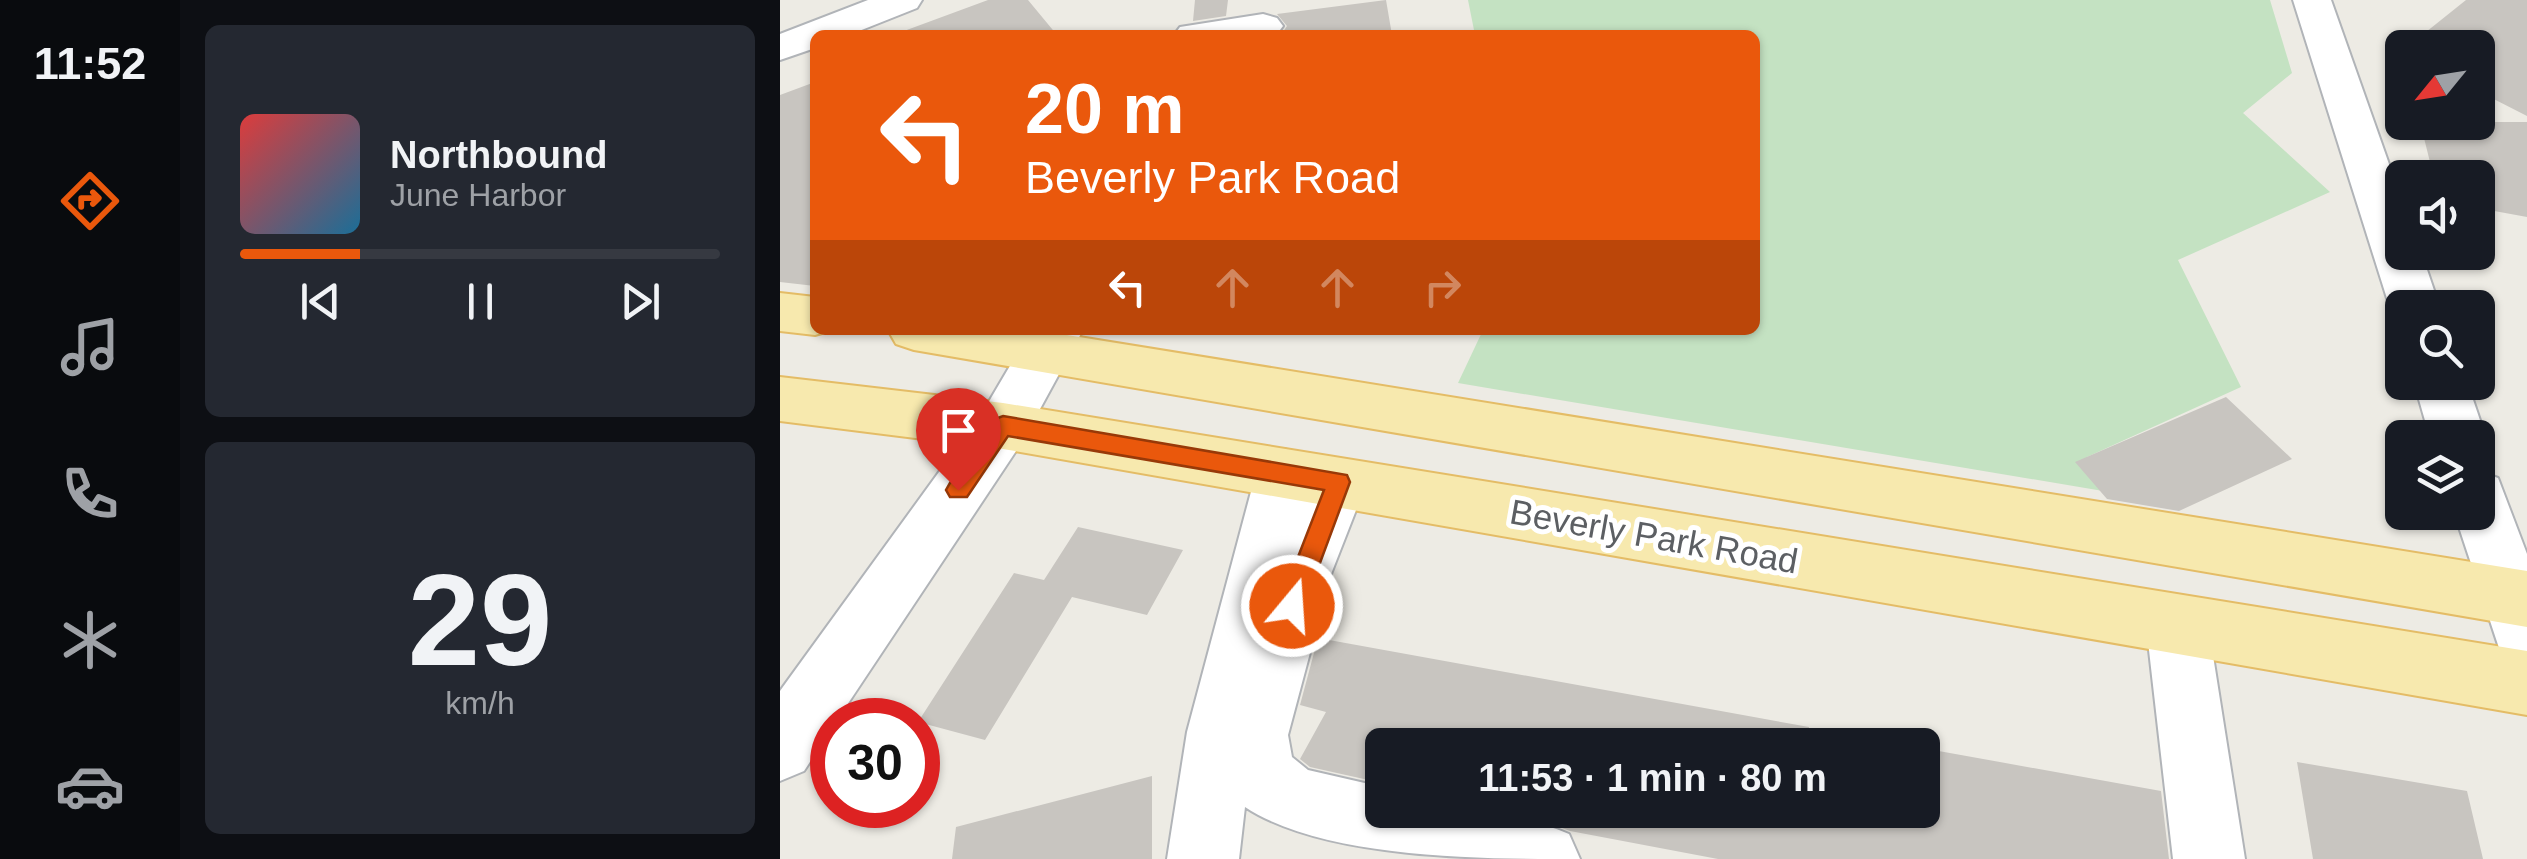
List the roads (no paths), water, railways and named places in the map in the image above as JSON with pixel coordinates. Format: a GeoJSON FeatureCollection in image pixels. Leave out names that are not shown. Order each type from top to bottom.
{"type":"FeatureCollection","features":[{"type":"Feature","properties":{"kind":"main road"},"geometry":{"type":"LineString","coordinates":[[780,312],[810,315]]}},
{"type":"Feature","properties":{"kind":"main road"},"geometry":{"type":"LineString","coordinates":[[977,335],[1052,341],[2522,614]]}},
{"type":"Feature","properties":{"kind":"main road","name":"Beverly Park Road"},"geometry":{"type":"LineString","coordinates":[[780,398],[1003,426],[2527,682]]}},
{"type":"Feature","properties":{"kind":"street"},"geometry":{"type":"LineString","coordinates":[[826,30],[903,0]]}},
{"type":"Feature","properties":{"kind":"street"},"geometry":{"type":"LineString","coordinates":[[2312,0],[2409,290]]}},
{"type":"Feature","properties":{"kind":"street"},"geometry":{"type":"LineString","coordinates":[[1219,30],[1264,21]]}},
{"type":"Feature","properties":{"kind":"street"},"geometry":{"type":"LineString","coordinates":[[780,48],[810,36]]}},
{"type":"Feature","properties":{"kind":"street"},"geometry":{"type":"LineString","coordinates":[[780,747],[1003,426],[1052,341]]}},
{"type":"Feature","properties":{"kind":"street"},"geometry":{"type":"LineString","coordinates":[[1204,859],[1220,732],[1311,478]]}},
{"type":"Feature","properties":{"kind":"street"},"geometry":{"type":"LineString","coordinates":[[1311,478],[1301,574],[1256,735],[1260,775],[1291,802],[1544,859]]}},
{"type":"Feature","properties":{"kind":"street"},"geometry":{"type":"LineString","coordinates":[[2491,530],[2522,614]]}},
{"type":"Feature","properties":{"kind":"street"},"geometry":{"type":"LineString","coordinates":[[2177,624],[2209,859]]}}]}
